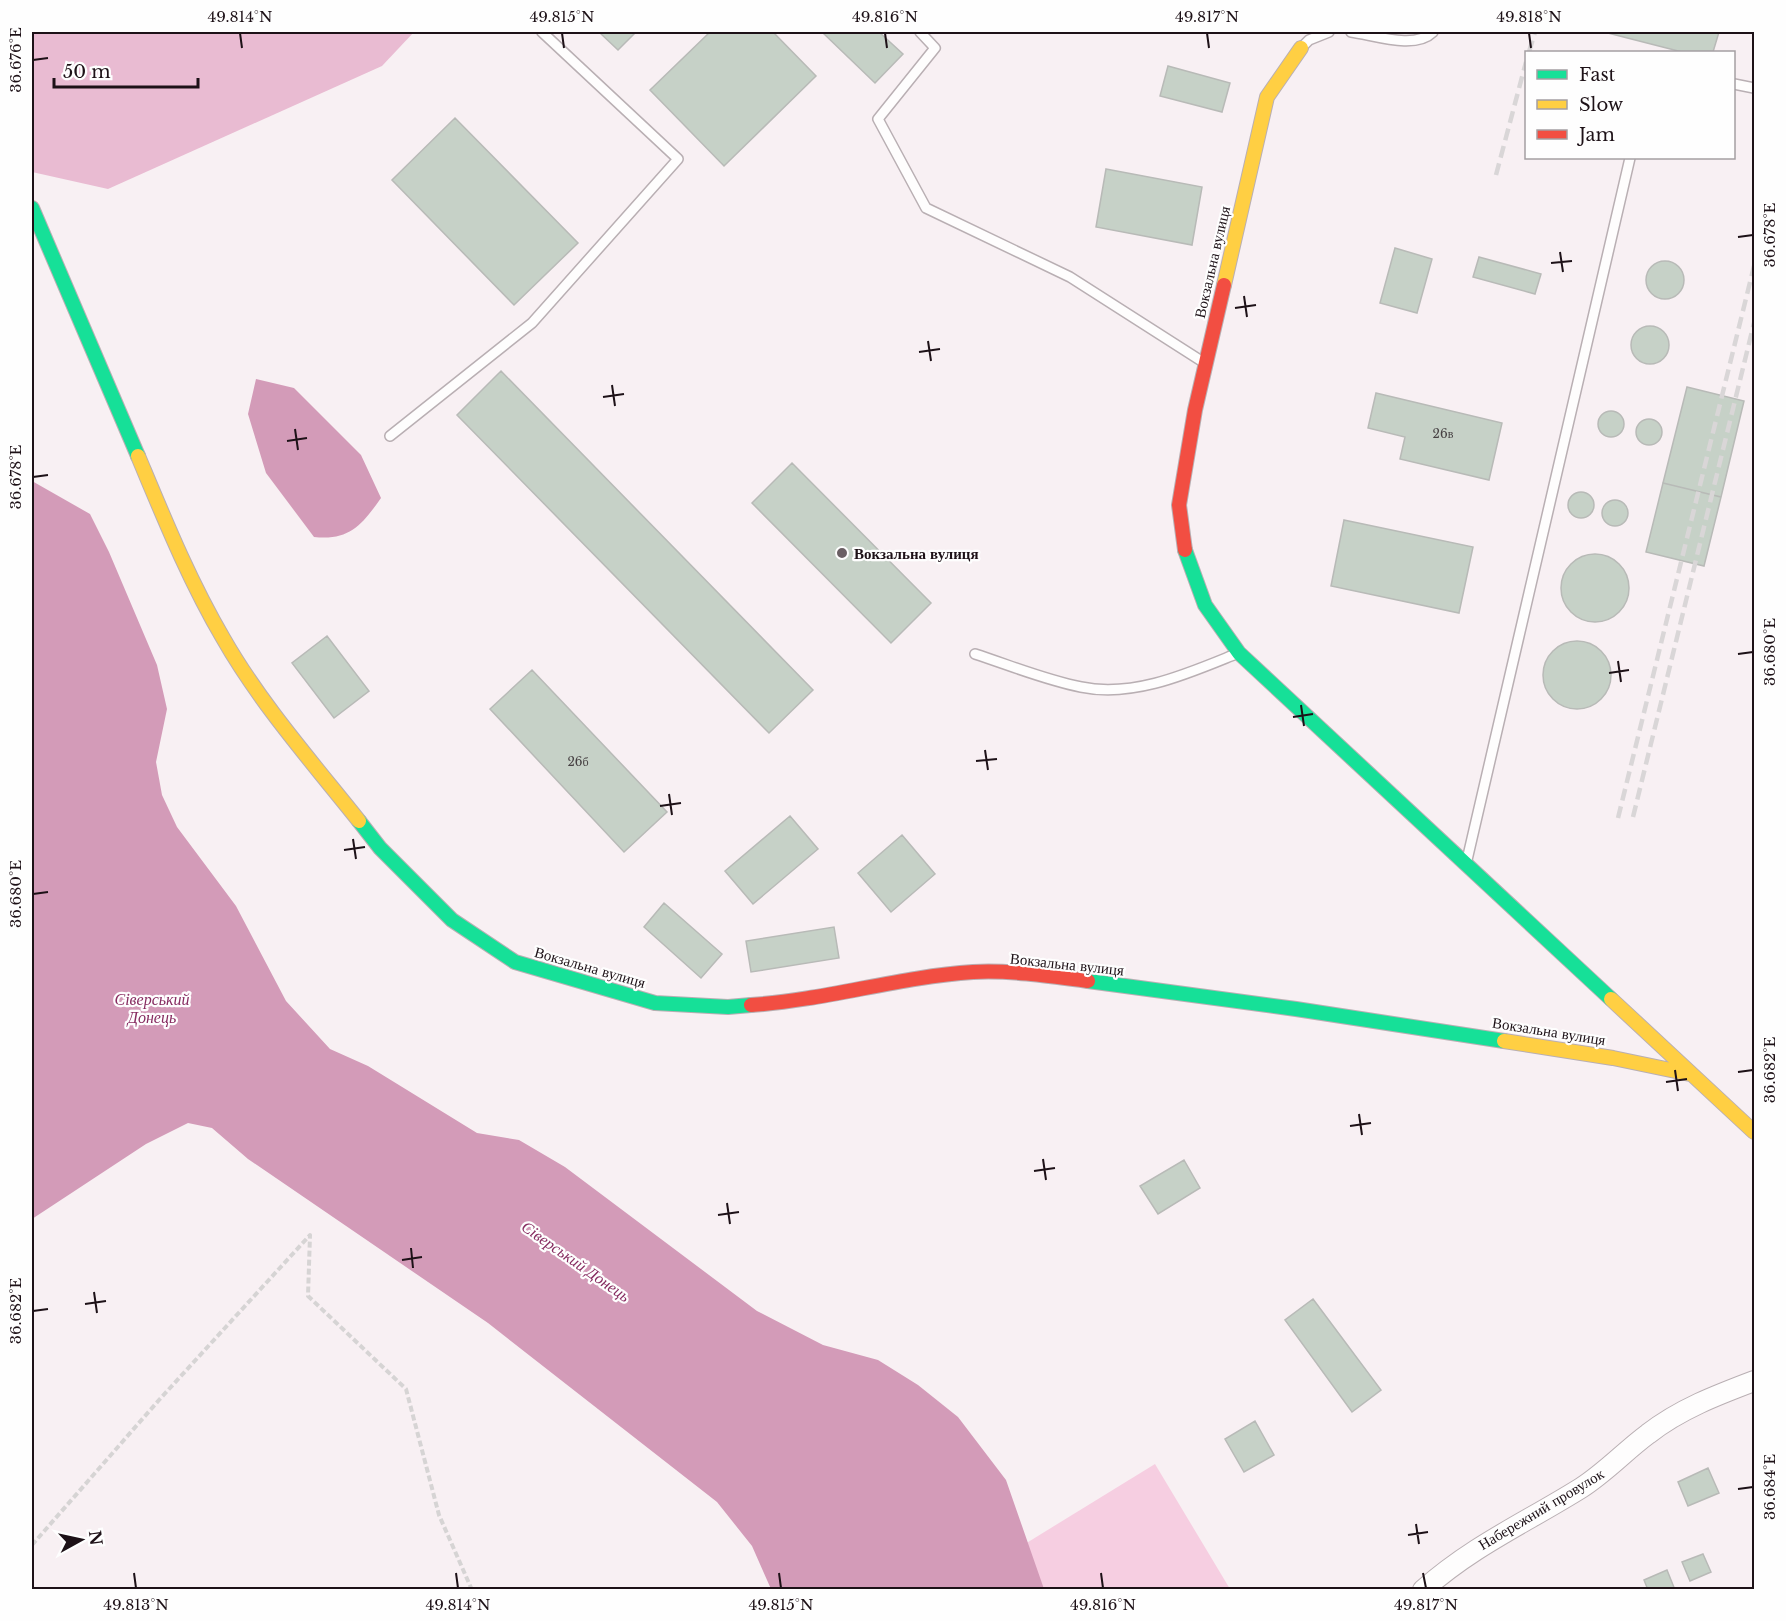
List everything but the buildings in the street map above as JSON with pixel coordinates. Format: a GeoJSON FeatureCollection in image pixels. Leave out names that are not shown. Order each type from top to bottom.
{"type":"FeatureCollection","features":[{"type":"Feature","properties":{"kind":"street","name":"Вокзальна вулиця"},"geometry":{"type":"LineString","coordinates":[[1301,48],[1267,96],[1205,363],[1179,505],[1185,554],[1205,605],[1239,653],[1755,1132]]}},
{"type":"Feature","properties":{"kind":"street","name":"Вокзальна вулиця"},"geometry":{"type":"LineString","coordinates":[[32,208],[186,570],[225,640],[267,704],[381,848],[452,921],[515,962],[655,1003],[728,1007],[784,1003],[928,977],[976,972],[1050,976],[1296,1009],[1601,1056],[1690,1074]]}},
{"type":"Feature","properties":{"kind":"street","name":"Набережний провулок"},"geometry":{"type":"LineString","coordinates":[[1424,1590],[1476,1548],[1599,1475],[1648,1434],[1675,1416],[1708,1398],[1755,1381]]}},
{"type":"Feature","properties":{"kind":"lane"},"geometry":{"type":"LineString","coordinates":[[390,436],[532,323],[678,159],[542,32]]}},
{"type":"Feature","properties":{"kind":"lane"},"geometry":{"type":"LineString","coordinates":[[920,32],[935,48],[878,119],[926,208],[1070,277],[1205,363]]}},
{"type":"Feature","properties":{"kind":"lane"},"geometry":{"type":"LineString","coordinates":[[1301,48],[1309,40],[1329,32]]}},
{"type":"Feature","properties":{"kind":"lane"},"geometry":{"type":"LineString","coordinates":[[1351,32],[1411,41],[1423,39],[1433,32]]}},
{"type":"Feature","properties":{"kind":"lane"},"geometry":{"type":"LineString","coordinates":[[1735,84],[1755,88]]}},
{"type":"Feature","properties":{"kind":"lane"},"geometry":{"type":"LineString","coordinates":[[1466,862],[1630,159]]}},
{"type":"Feature","properties":{"kind":"lane"},"geometry":{"type":"LineString","coordinates":[[975,654],[1081,688],[1116,689],[1172,679],[1239,653]]}},
{"type":"Feature","properties":{"kind":"path"},"geometry":{"type":"LineString","coordinates":[[32,1545],[310,1235],[308,1296],[406,1389],[439,1515],[472,1590]]}},
{"type":"Feature","properties":{"kind":"shaded area"},"geometry":{"type":"Polygon","coordinates":[[[32,32],[414,32],[382,66],[108,189],[32,172],[32,32]]]}},
{"type":"Feature","properties":{"kind":"shaded area"},"geometry":{"type":"Polygon","coordinates":[[[1155,1464],[1230,1589],[950,1590],[1155,1464]]]}},
{"type":"Feature","properties":{"kind":"water"},"geometry":{"type":"Polygon","coordinates":[[[256,379],[294,388],[361,455],[381,498],[361,523],[346,534],[326,538],[314,537],[266,473],[248,414],[256,379]]]}},
{"type":"Feature","properties":{"kind":"water","name":"Сіверський Донець"},"geometry":{"type":"Polygon","coordinates":[[[32,481],[90,514],[109,552],[157,665],[167,709],[156,762],[162,795],[177,827],[236,906],[286,1001],[330,1049],[368,1066],[477,1133],[519,1140],[565,1167],[757,1311],[823,1345],[878,1360],[918,1385],[958,1417],[1006,1480],[1044,1589],[771,1589],[752,1546],[717,1502],[488,1323],[248,1159],[212,1128],[188,1123],[146,1144],[32,1219],[32,481]]]}},
{"type":"Feature","properties":{"kind":"railway"},"geometry":{"type":"LineString","coordinates":[[1529,51],[1535,32]]}},
{"type":"Feature","properties":{"kind":"railway"},"geometry":{"type":"LineString","coordinates":[[1496,175],[1525,66]]}},
{"type":"Feature","properties":{"kind":"railway"},"geometry":{"type":"LineString","coordinates":[[1618,818],[1754,266]]}},
{"type":"Feature","properties":{"kind":"railway"},"geometry":{"type":"LineString","coordinates":[[1633,817],[1754,323]]}},
{"type":"Feature","properties":{"kind":"traffic: fast"},"geometry":{"type":"LineString","coordinates":[[32,208],[138,456]]}},
{"type":"Feature","properties":{"kind":"traffic: fast"},"geometry":{"type":"LineString","coordinates":[[1185,550],[1205,605],[1239,653],[1611,999]]}},
{"type":"Feature","properties":{"kind":"traffic: fast"},"geometry":{"type":"LineString","coordinates":[[359,821],[380,848],[452,920],[515,962],[655,1003],[728,1007],[751,1005]]}},
{"type":"Feature","properties":{"kind":"traffic: fast"},"geometry":{"type":"LineString","coordinates":[[1088,981],[1296,1009],[1504,1041]]}},
{"type":"Feature","properties":{"kind":"traffic: slow"},"geometry":{"type":"LineString","coordinates":[[1224,285],[1267,97],[1301,48]]}},
{"type":"Feature","properties":{"kind":"traffic: slow"},"geometry":{"type":"LineString","coordinates":[[138,456],[188,571],[238,662],[287,732],[359,821]]}},
{"type":"Feature","properties":{"kind":"traffic: slow"},"geometry":{"type":"LineString","coordinates":[[1611,999],[1754,1132]]}},
{"type":"Feature","properties":{"kind":"traffic: slow"},"geometry":{"type":"LineString","coordinates":[[1504,1041],[1613,1058],[1690,1074]]}},
{"type":"Feature","properties":{"kind":"traffic: jam"},"geometry":{"type":"LineString","coordinates":[[1185,550],[1179,505],[1195,410],[1224,285]]}},
{"type":"Feature","properties":{"kind":"traffic: jam"},"geometry":{"type":"LineString","coordinates":[[751,1005],[973,972],[1045,975],[1088,981]]}},
{"type":"Feature","properties":{"kind":"place","name":"Вокзальна вулиця"},"geometry":{"type":"Point","coordinates":[842,553]}}]}
